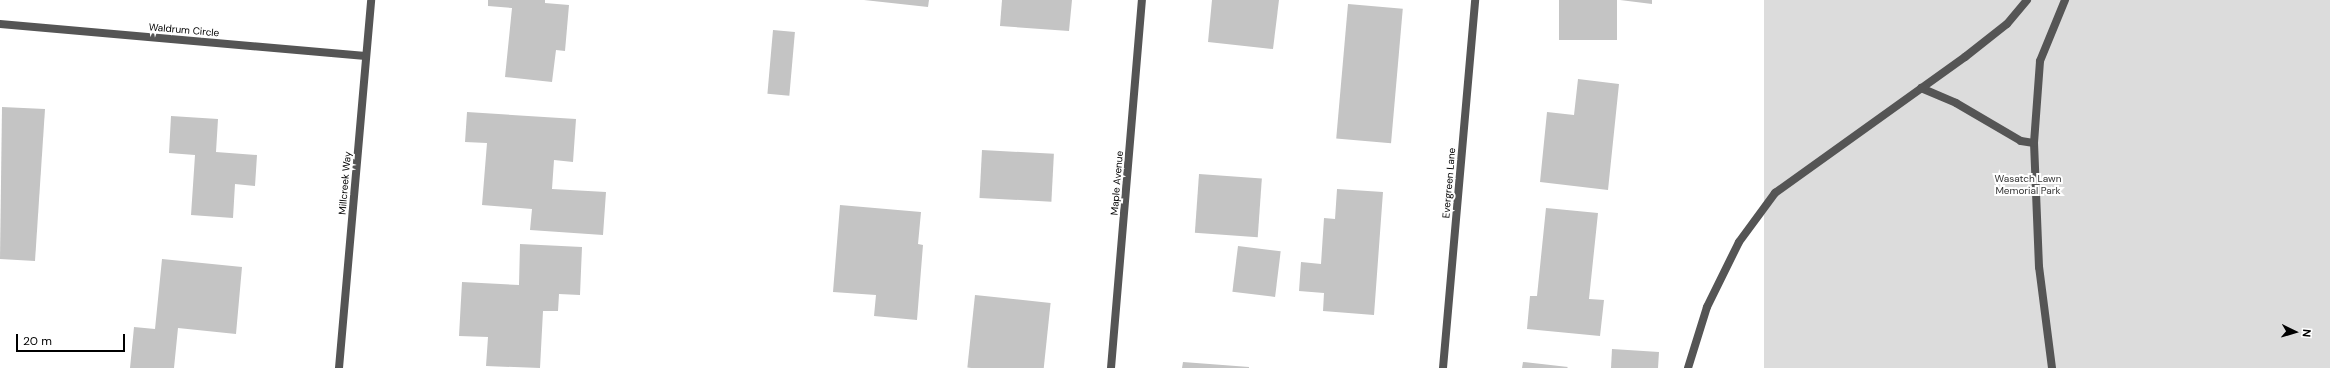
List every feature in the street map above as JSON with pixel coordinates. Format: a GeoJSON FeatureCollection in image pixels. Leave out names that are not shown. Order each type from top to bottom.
{"type":"FeatureCollection","features":[{"type":"Feature","properties":{"kind":"street","name":"Millcreek Way"},"geometry":{"type":"LineString","coordinates":[[339,368],[371,0]]}},
{"type":"Feature","properties":{"kind":"street","name":"Maple Avenue"},"geometry":{"type":"LineString","coordinates":[[1111,368],[1142,0]]}},
{"type":"Feature","properties":{"kind":"street","name":"Evergreen Lane"},"geometry":{"type":"LineString","coordinates":[[1443,368],[1475,0]]}},
{"type":"Feature","properties":{"kind":"street"},"geometry":{"type":"LineString","coordinates":[[1688,368],[1707,307],[1739,242],[1775,193],[2007,24],[2027,0]]}},
{"type":"Feature","properties":{"kind":"street"},"geometry":{"type":"LineString","coordinates":[[2052,368],[2039,267],[2034,143],[2040,61],[2065,0]]}},
{"type":"Feature","properties":{"kind":"street","name":"Waldrum Circle"},"geometry":{"type":"LineString","coordinates":[[0,24],[366,56]]}},
{"type":"Feature","properties":{"kind":"street"},"geometry":{"type":"LineString","coordinates":[[1921,88],[1956,103],[2021,140],[2034,143]]}},
{"type":"Feature","properties":{"kind":"green space","name":"Wasatch Lawn Memorial Park"},"geometry":{"type":"Polygon","coordinates":[[[1764,0],[2330,0],[2330,368],[1764,368],[1764,0]]]}},
{"type":"Feature","properties":{"kind":"building"},"geometry":{"type":"Polygon","coordinates":[[[488,0],[545,0],[545,3],[569,5],[565,51],[556,50],[552,82],[505,77],[512,8],[488,6],[488,0]]]}},
{"type":"Feature","properties":{"kind":"building"},"geometry":{"type":"Polygon","coordinates":[[[864,0],[929,0],[928,7],[864,0]]]}},
{"type":"Feature","properties":{"kind":"building"},"geometry":{"type":"Polygon","coordinates":[[[1002,0],[1072,0],[1069,31],[1000,26],[1002,0]]]}},
{"type":"Feature","properties":{"kind":"building"},"geometry":{"type":"Polygon","coordinates":[[[1212,0],[1279,0],[1273,49],[1208,42],[1212,0]]]}},
{"type":"Feature","properties":{"kind":"building"},"geometry":{"type":"Polygon","coordinates":[[[1559,0],[1617,0],[1617,40],[1559,40],[1559,0]]]}},
{"type":"Feature","properties":{"kind":"building"},"geometry":{"type":"Polygon","coordinates":[[[1620,0],[1652,0],[1652,4],[1620,0]]]}},
{"type":"Feature","properties":{"kind":"building"},"geometry":{"type":"Polygon","coordinates":[[[1348,4],[1403,9],[1391,143],[1336,138],[1348,4]]]}},
{"type":"Feature","properties":{"kind":"building"},"geometry":{"type":"Polygon","coordinates":[[[773,30],[795,32],[789,96],[767,94],[773,30]]]}},
{"type":"Feature","properties":{"kind":"building"},"geometry":{"type":"Polygon","coordinates":[[[1578,79],[1619,84],[1608,190],[1540,182],[1547,112],[1574,115],[1578,79]]]}},
{"type":"Feature","properties":{"kind":"building"},"geometry":{"type":"Polygon","coordinates":[[[2,107],[45,109],[35,261],[0,259],[2,107]]]}},
{"type":"Feature","properties":{"kind":"building"},"geometry":{"type":"Polygon","coordinates":[[[467,112],[576,119],[573,162],[554,160],[552,189],[606,192],[603,235],[530,230],[532,209],[482,205],[487,143],[465,142],[467,112]]]}},
{"type":"Feature","properties":{"kind":"building"},"geometry":{"type":"Polygon","coordinates":[[[171,116],[218,119],[216,152],[257,155],[255,186],[235,184],[233,218],[191,215],[195,155],[169,153],[171,116]]]}},
{"type":"Feature","properties":{"kind":"building"},"geometry":{"type":"Polygon","coordinates":[[[982,150],[1054,154],[1051,202],[979,198],[982,150]]]}},
{"type":"Feature","properties":{"kind":"building"},"geometry":{"type":"Polygon","coordinates":[[[1199,174],[1262,178],[1258,237],[1195,233],[1199,174]]]}},
{"type":"Feature","properties":{"kind":"building"},"geometry":{"type":"Polygon","coordinates":[[[1337,189],[1383,192],[1374,315],[1323,311],[1324,293],[1299,291],[1301,262],[1321,264],[1324,218],[1335,219],[1337,189]]]}},
{"type":"Feature","properties":{"kind":"building"},"geometry":{"type":"Polygon","coordinates":[[[840,205],[921,212],[918,244],[923,245],[917,320],[874,316],[876,295],[833,292],[840,205]]]}},
{"type":"Feature","properties":{"kind":"building"},"geometry":{"type":"Polygon","coordinates":[[[1546,208],[1598,213],[1589,299],[1604,300],[1600,336],[1527,329],[1530,296],[1537,296],[1546,208]]]}},
{"type":"Feature","properties":{"kind":"building"},"geometry":{"type":"Polygon","coordinates":[[[520,244],[582,247],[580,295],[559,294],[558,311],[543,311],[540,368],[486,366],[488,337],[459,336],[462,282],[519,285],[520,244]]]}},
{"type":"Feature","properties":{"kind":"building"},"geometry":{"type":"Polygon","coordinates":[[[1238,246],[1281,251],[1275,297],[1232,292],[1238,246]]]}},
{"type":"Feature","properties":{"kind":"building"},"geometry":{"type":"Polygon","coordinates":[[[162,259],[242,267],[236,334],[178,328],[174,368],[130,368],[134,327],[155,329],[162,259]]]}},
{"type":"Feature","properties":{"kind":"building"},"geometry":{"type":"Polygon","coordinates":[[[975,295],[1051,303],[1044,368],[967,368],[975,295]]]}},
{"type":"Feature","properties":{"kind":"building"},"geometry":{"type":"Polygon","coordinates":[[[1612,349],[1659,352],[1658,368],[1611,368],[1612,349]]]}},
{"type":"Feature","properties":{"kind":"building"},"geometry":{"type":"Polygon","coordinates":[[[1183,362],[1249,367],[1249,368],[1182,368],[1183,362]]]}},
{"type":"Feature","properties":{"kind":"building"},"geometry":{"type":"Polygon","coordinates":[[[1523,362],[1568,367],[1522,368],[1523,362]]]}}]}
